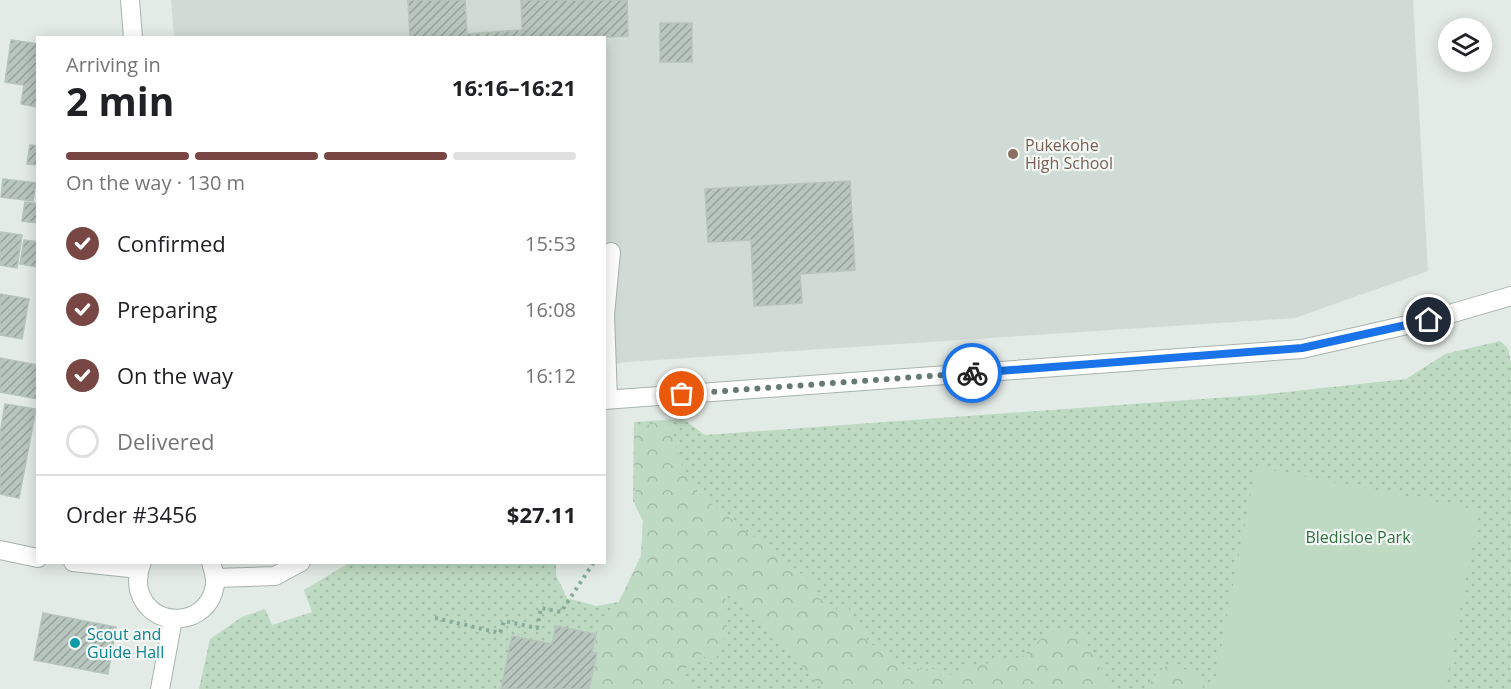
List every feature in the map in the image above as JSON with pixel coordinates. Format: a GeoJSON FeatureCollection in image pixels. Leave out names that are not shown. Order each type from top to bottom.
{"type":"FeatureCollection","features":[{"type":"Feature","properties":{"kind":"street"},"geometry":{"type":"LineString","coordinates":[[130,0],[134,36]]}},
{"type":"Feature","properties":{"kind":"street"},"geometry":{"type":"LineString","coordinates":[[606,304],[611,252]]}},
{"type":"Feature","properties":{"kind":"street"},"geometry":{"type":"LineString","coordinates":[[606,399],[1302,348],[1429,320],[1511,296]]}},
{"type":"Feature","properties":{"kind":"street"},"geometry":{"type":"LineString","coordinates":[[0,550],[36,558]]}},
{"type":"Feature","properties":{"kind":"street"},"geometry":{"type":"LineString","coordinates":[[107,564],[141,566],[138,583],[141,598],[150,609],[162,617],[173,619],[190,617],[202,610],[210,600],[215,587],[213,570],[275,576],[297,564]]}},
{"type":"Feature","properties":{"kind":"street"},"geometry":{"type":"LineString","coordinates":[[160,689],[173,619]]}},
{"type":"Feature","properties":{"kind":"path"},"geometry":{"type":"LineString","coordinates":[[435,618],[500,633],[504,621],[537,628],[541,608],[561,612],[593,564]]}},
{"type":"Feature","properties":{"kind":"shaded area","name":"Pukekohe High School"},"geometry":{"type":"Polygon","coordinates":[[[171,0],[1413,0],[1428,271],[1295,318],[606,365],[606,36],[174,36],[171,0]]]}},
{"type":"Feature","properties":{"kind":"green space","name":"Bledisloe Park"},"geometry":{"type":"Polygon","coordinates":[[[1500,341],[1508,348],[1511,363],[1511,689],[199,689],[210,639],[242,617],[265,609],[272,625],[312,612],[304,590],[347,564],[556,564],[556,575],[567,598],[596,606],[619,602],[641,556],[643,520],[633,501],[634,422],[683,419],[705,435],[1258,395],[1406,379],[1445,354],[1500,341]]]}},
{"type":"Feature","properties":{"kind":"green space"},"geometry":{"type":"Polygon","coordinates":[[[670,419],[679,461],[700,495],[816,585],[811,591],[834,611],[845,603],[869,642],[904,669],[937,669],[942,679],[963,668],[1022,657],[1047,633],[1062,631],[1084,638],[1110,685],[1108,689],[822,689],[766,624],[725,594],[727,631],[714,664],[701,654],[677,676],[692,689],[589,689],[597,653],[592,652],[596,634],[619,602],[641,556],[643,521],[636,507],[634,429],[670,419]]]}},
{"type":"Feature","properties":{"kind":"green space"},"geometry":{"type":"Polygon","coordinates":[[[1256,467],[1479,510],[1445,689],[1213,689],[1256,467]]]}},
{"type":"Feature","properties":{"kind":"green space"},"geometry":{"type":"Polygon","coordinates":[[[1168,664],[1189,672],[1198,679],[1204,689],[1149,689],[1153,677],[1168,664]]]}},
{"type":"Feature","properties":{"kind":"building"},"geometry":{"type":"Polygon","coordinates":[[[408,0],[465,0],[467,34],[522,30],[521,0],[627,0],[628,36],[410,36],[408,0]]]}},
{"type":"Feature","properties":{"kind":"building"},"geometry":{"type":"Polygon","coordinates":[[[660,23],[692,23],[692,62],[660,62],[660,23]]]}},
{"type":"Feature","properties":{"kind":"building"},"geometry":{"type":"Polygon","coordinates":[[[11,40],[36,44],[36,107],[21,104],[24,85],[5,82],[11,40]]]}},
{"type":"Feature","properties":{"kind":"building"},"geometry":{"type":"Polygon","coordinates":[[[30,145],[36,146],[36,165],[27,164],[30,145]]]}},
{"type":"Feature","properties":{"kind":"building"},"geometry":{"type":"Polygon","coordinates":[[[3,179],[36,183],[33,201],[1,197],[3,179]]]}},
{"type":"Feature","properties":{"kind":"building"},"geometry":{"type":"Polygon","coordinates":[[[850,181],[855,270],[800,274],[802,303],[754,306],[751,240],[708,242],[705,189],[850,181]]]}},
{"type":"Feature","properties":{"kind":"building"},"geometry":{"type":"Polygon","coordinates":[[[25,202],[36,204],[36,223],[22,221],[25,202]]]}},
{"type":"Feature","properties":{"kind":"building"},"geometry":{"type":"Polygon","coordinates":[[[0,232],[22,235],[17,268],[0,265],[0,232]]]}},
{"type":"Feature","properties":{"kind":"building"},"geometry":{"type":"Polygon","coordinates":[[[24,240],[36,242],[36,267],[20,264],[24,240]]]}},
{"type":"Feature","properties":{"kind":"building"},"geometry":{"type":"Polygon","coordinates":[[[0,294],[29,299],[22,339],[0,335],[0,294]]]}},
{"type":"Feature","properties":{"kind":"building"},"geometry":{"type":"Polygon","coordinates":[[[0,358],[36,365],[36,399],[0,392],[0,358]]]}},
{"type":"Feature","properties":{"kind":"building"},"geometry":{"type":"Polygon","coordinates":[[[5,404],[36,409],[19,498],[0,494],[0,434],[5,404]]]}},
{"type":"Feature","properties":{"kind":"building","name":"Scout and Guide Hall"},"geometry":{"type":"Polygon","coordinates":[[[43,613],[116,627],[108,674],[34,660],[43,613]]]}},
{"type":"Feature","properties":{"kind":"building"},"geometry":{"type":"Polygon","coordinates":[[[556,626],[596,634],[592,652],[597,653],[589,689],[501,689],[512,636],[552,644],[556,626]]]}},
{"type":"Feature","properties":{"kind":"way so far"},"geometry":{"type":"LineString","coordinates":[[682,394],[972,373]]}},
{"type":"Feature","properties":{"kind":"place","name":"Pukekohe High School"},"geometry":{"type":"Point","coordinates":[1013,154]}},
{"type":"Feature","properties":{"kind":"place","name":"Scout and Guide Hall"},"geometry":{"type":"Point","coordinates":[75,643]}},
{"type":"Feature","properties":{"kind":"route"},"geometry":{"type":"LineString","coordinates":[[972,373],[1302,348],[1429,320]]}}]}
